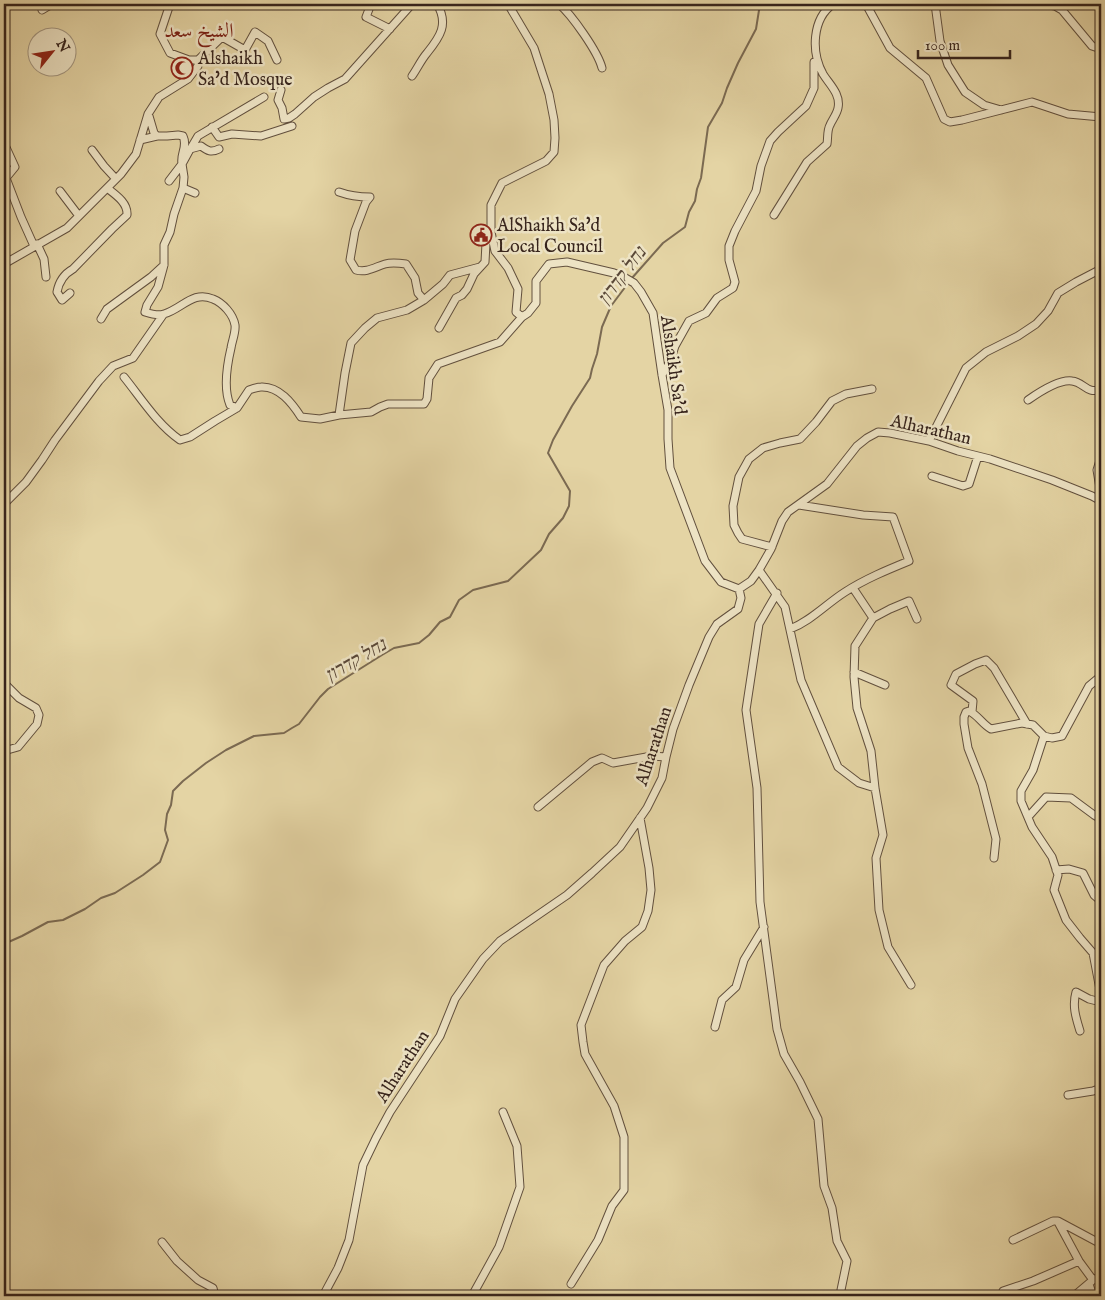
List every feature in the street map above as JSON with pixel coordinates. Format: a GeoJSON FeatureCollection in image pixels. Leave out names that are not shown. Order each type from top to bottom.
{"type":"FeatureCollection","features":[{"type":"Feature","properties":{"kind":"street"},"geometry":{"type":"LineString","coordinates":[[42,10],[52,4]]}},
{"type":"Feature","properties":{"kind":"street"},"geometry":{"type":"LineString","coordinates":[[170,4],[160,34],[170,53],[189,60],[198,60],[222,37],[245,50],[255,32],[268,41],[277,60]]}},
{"type":"Feature","properties":{"kind":"street"},"geometry":{"type":"LineString","coordinates":[[371,4],[366,17],[390,29]]}},
{"type":"Feature","properties":{"kind":"street"},"geometry":{"type":"LineString","coordinates":[[281,90],[278,100],[284,119],[289,118],[314,97],[345,79],[412,4]]}},
{"type":"Feature","properties":{"kind":"street"},"geometry":{"type":"LineString","coordinates":[[412,76],[438,40],[443,28],[440,9],[437,4]]}},
{"type":"Feature","properties":{"kind":"street"},"geometry":{"type":"LineString","coordinates":[[508,4],[534,48],[549,94],[554,120],[554,152],[546,161],[502,183],[491,205],[491,232],[495,251],[508,268],[518,288],[516,312],[522,317]]}},
{"type":"Feature","properties":{"kind":"street"},"geometry":{"type":"LineString","coordinates":[[559,4],[567,10],[596,53],[602,68]]}},
{"type":"Feature","properties":{"kind":"street"},"geometry":{"type":"LineString","coordinates":[[774,215],[806,162],[827,144],[828,127],[838,108],[837,94],[817,60],[816,33],[826,9],[833,4]]}},
{"type":"Feature","properties":{"kind":"street"},"geometry":{"type":"LineString","coordinates":[[866,4],[890,48],[926,78],[944,119],[950,122],[1032,102],[1068,114],[1101,117]]}},
{"type":"Feature","properties":{"kind":"street"},"geometry":{"type":"LineString","coordinates":[[935,4],[940,41],[948,65],[965,92],[984,106],[1002,110]]}},
{"type":"Feature","properties":{"kind":"street"},"geometry":{"type":"LineString","coordinates":[[1043,4],[1055,6],[1062,10],[1092,46],[1101,48]]}},
{"type":"Feature","properties":{"kind":"street"},"geometry":{"type":"LineString","coordinates":[[4,264],[67,228],[116,179],[136,154],[148,114],[159,97],[188,79],[198,66],[198,60]]}},
{"type":"Feature","properties":{"kind":"street"},"geometry":{"type":"LineString","coordinates":[[662,375],[670,362],[674,346],[689,321],[706,313],[717,298],[733,288],[735,282],[729,260],[729,246],[756,191],[761,166],[770,142],[806,106],[814,88],[814,62],[817,60]]}},
{"type":"Feature","properties":{"kind":"street"},"geometry":{"type":"LineString","coordinates":[[169,181],[182,164],[198,136],[264,97]]}},
{"type":"Feature","properties":{"kind":"street"},"geometry":{"type":"LineString","coordinates":[[148,114],[154,133],[157,136]]}},
{"type":"Feature","properties":{"kind":"street"},"geometry":{"type":"LineString","coordinates":[[212,128],[219,137],[232,134],[261,136],[292,126]]}},
{"type":"Feature","properties":{"kind":"street"},"geometry":{"type":"LineString","coordinates":[[140,140],[157,136],[178,135],[183,136],[186,145],[181,159],[184,177],[183,188],[170,232],[164,245],[164,265],[158,288],[145,312],[163,314],[199,296],[207,296],[228,309],[235,324],[227,376],[228,398],[230,405],[237,408]]}},
{"type":"Feature","properties":{"kind":"street"},"geometry":{"type":"LineString","coordinates":[[4,143],[15,167],[6,178],[21,217],[44,259],[46,277]]}},
{"type":"Feature","properties":{"kind":"street"},"geometry":{"type":"LineString","coordinates":[[190,149],[201,146],[213,152],[218,149]]}},
{"type":"Feature","properties":{"kind":"street"},"geometry":{"type":"LineString","coordinates":[[92,150],[116,179]]}},
{"type":"Feature","properties":{"kind":"street"},"geometry":{"type":"LineString","coordinates":[[70,293],[62,300],[57,292],[58,286],[66,273],[73,269],[127,215],[128,209],[121,199],[107,188]]}},
{"type":"Feature","properties":{"kind":"street"},"geometry":{"type":"LineString","coordinates":[[183,188],[196,193]]}},
{"type":"Feature","properties":{"kind":"street"},"geometry":{"type":"LineString","coordinates":[[60,191],[79,216]]}},
{"type":"Feature","properties":{"kind":"street"},"geometry":{"type":"LineString","coordinates":[[339,192],[358,198],[370,197],[363,208],[355,231],[350,260],[356,270],[362,272],[385,264],[406,264],[415,278],[418,293],[424,300]]}},
{"type":"Feature","properties":{"kind":"street"},"geometry":{"type":"LineString","coordinates":[[439,328],[456,298],[467,289],[474,274],[485,262],[486,242],[491,232]]}},
{"type":"Feature","properties":{"kind":"street","name":"Alshaikh Sa'd"},"geometry":{"type":"LineString","coordinates":[[339,415],[371,412],[388,404],[424,404],[427,399],[429,378],[438,364],[500,342],[522,317],[528,313],[536,303],[536,281],[549,264],[567,262],[622,276],[634,283],[653,313],[668,410],[670,468],[705,561],[721,582],[739,588]]}},
{"type":"Feature","properties":{"kind":"street"},"geometry":{"type":"LineString","coordinates":[[101,319],[107,309],[151,277],[164,265]]}},
{"type":"Feature","properties":{"kind":"street"},"geometry":{"type":"LineString","coordinates":[[124,377],[154,414],[180,440],[190,437],[237,408],[249,390],[260,387],[276,390],[294,406],[302,417],[320,419],[339,415],[351,343],[365,328],[377,318],[407,310],[424,300],[443,284],[450,275],[480,267]]}},
{"type":"Feature","properties":{"kind":"street"},"geometry":{"type":"LineString","coordinates":[[929,440],[966,368],[986,352],[1018,336],[1036,324],[1048,311],[1058,293],[1101,269]]}},
{"type":"Feature","properties":{"kind":"street"},"geometry":{"type":"LineString","coordinates":[[4,504],[26,482],[99,381],[113,366],[133,358],[163,314]]}},
{"type":"Feature","properties":{"kind":"street"},"geometry":{"type":"LineString","coordinates":[[1028,400],[1045,389],[1063,382],[1072,381],[1090,390],[1096,391],[1101,389]]}},
{"type":"Feature","properties":{"kind":"street"},"geometry":{"type":"LineString","coordinates":[[772,546],[742,539],[734,525],[733,506],[738,477],[749,459],[763,448],[800,439],[832,401],[846,394],[872,389]]}},
{"type":"Feature","properties":{"kind":"street","name":"Alharathan"},"geometry":{"type":"LineString","coordinates":[[323,1296],[338,1268],[349,1240],[363,1165],[390,1112],[440,1036],[455,999],[483,959],[500,941],[567,895],[620,847],[640,818],[662,778],[673,729],[708,637],[717,624],[738,609],[741,598],[739,588],[751,581],[759,570],[772,546],[782,520],[788,512],[827,484],[857,446],[878,432],[929,440],[1052,480],[1100,500]]}},
{"type":"Feature","properties":{"kind":"street"},"geometry":{"type":"LineString","coordinates":[[932,476],[963,486],[969,484],[978,456]]}},
{"type":"Feature","properties":{"kind":"street"},"geometry":{"type":"LineString","coordinates":[[1100,500],[1101,494],[1097,470],[1101,457]]}},
{"type":"Feature","properties":{"kind":"street"},"geometry":{"type":"LineString","coordinates":[[790,629],[802,624],[845,592],[876,574],[909,561],[893,517],[798,505]]}},
{"type":"Feature","properties":{"kind":"street"},"geometry":{"type":"LineString","coordinates":[[759,570],[777,593],[785,607],[801,680],[838,767],[859,783],[875,788]]}},
{"type":"Feature","properties":{"kind":"street"},"geometry":{"type":"LineString","coordinates":[[853,588],[873,618]]}},
{"type":"Feature","properties":{"kind":"street"},"geometry":{"type":"LineString","coordinates":[[777,593],[759,624],[746,710],[758,788],[760,902],[777,1029],[784,1054],[818,1119],[824,1186],[832,1208],[837,1241],[846,1260],[841,1290],[842,1296]]}},
{"type":"Feature","properties":{"kind":"street"},"geometry":{"type":"LineString","coordinates":[[912,985],[888,947],[879,910],[876,858],[883,835],[871,751],[857,708],[854,672],[855,646],[873,618],[909,601],[917,619]]}},
{"type":"Feature","properties":{"kind":"street"},"geometry":{"type":"LineString","coordinates":[[972,712],[973,701],[951,686],[956,674],[986,660],[994,668],[1027,724]]}},
{"type":"Feature","properties":{"kind":"street"},"geometry":{"type":"LineString","coordinates":[[854,672],[886,685]]}},
{"type":"Feature","properties":{"kind":"street"},"geometry":{"type":"LineString","coordinates":[[994,858],[996,839],[982,784],[968,748],[964,717],[966,712],[972,712],[991,729],[1022,723],[1033,725],[1044,736],[1052,738],[1062,736],[1089,686],[1101,676]]}},
{"type":"Feature","properties":{"kind":"street"},"geometry":{"type":"LineString","coordinates":[[4,683],[19,698],[36,708],[40,715],[37,724],[18,747],[4,751]]}},
{"type":"Feature","properties":{"kind":"street"},"geometry":{"type":"LineString","coordinates":[[1044,736],[1033,770],[1021,791],[1022,801],[1032,827],[1052,857],[1058,874],[1054,890],[1066,920],[1093,953],[1101,995]]}},
{"type":"Feature","properties":{"kind":"street"},"geometry":{"type":"LineString","coordinates":[[538,807],[592,762],[602,758],[613,763],[652,756],[666,757]]}},
{"type":"Feature","properties":{"kind":"street"},"geometry":{"type":"LineString","coordinates":[[1028,817],[1046,797],[1071,798],[1101,819]]}},
{"type":"Feature","properties":{"kind":"street"},"geometry":{"type":"LineString","coordinates":[[571,1284],[598,1240],[612,1206],[624,1190],[624,1138],[614,1106],[586,1054],[581,1025],[604,965],[625,941],[642,927],[648,911],[651,890],[640,818]]}},
{"type":"Feature","properties":{"kind":"street"},"geometry":{"type":"LineString","coordinates":[[1056,870],[1070,869],[1083,873],[1094,895],[1101,901]]}},
{"type":"Feature","properties":{"kind":"street"},"geometry":{"type":"LineString","coordinates":[[715,1027],[722,1000],[736,987],[744,960],[764,926]]}},
{"type":"Feature","properties":{"kind":"street"},"geometry":{"type":"LineString","coordinates":[[1080,1031],[1074,1013],[1076,992],[1081,996],[1101,1002]]}},
{"type":"Feature","properties":{"kind":"street"},"geometry":{"type":"LineString","coordinates":[[1068,1095],[1101,1088]]}},
{"type":"Feature","properties":{"kind":"street"},"geometry":{"type":"LineString","coordinates":[[472,1296],[499,1247],[520,1188],[516,1146],[502,1112]]}},
{"type":"Feature","properties":{"kind":"street"},"geometry":{"type":"LineString","coordinates":[[1013,1240],[1053,1221],[1058,1221],[1101,1244]]}},
{"type":"Feature","properties":{"kind":"street"},"geometry":{"type":"LineString","coordinates":[[1058,1221],[1091,1282],[1093,1296]]}},
{"type":"Feature","properties":{"kind":"street"},"geometry":{"type":"LineString","coordinates":[[162,1242],[177,1261],[198,1280],[213,1288],[216,1296]]}},
{"type":"Feature","properties":{"kind":"street"},"geometry":{"type":"LineString","coordinates":[[1003,1290],[1033,1281],[1079,1260]]}},
{"type":"Feature","properties":{"kind":"street"},"geometry":{"type":"LineString","coordinates":[[1074,1296],[1100,1276]]}},
{"type":"Feature","properties":{"kind":"waterway","name":"נחל קדרון"},"geometry":{"type":"LineString","coordinates":[[632,278],[663,243],[685,227],[701,178],[708,127],[722,103],[738,63],[756,29],[760,4]]}},
{"type":"Feature","properties":{"kind":"waterway","name":"נחל קדרון"},"geometry":{"type":"LineString","coordinates":[[4,944],[48,922],[63,920],[85,909],[101,898],[115,893],[143,875],[160,862],[168,840],[165,830],[173,791],[183,781],[226,750],[254,736],[284,733],[299,724],[328,689],[394,648],[419,643],[440,622],[450,617],[459,600],[473,590],[508,581],[541,550],[549,534],[563,518],[569,506],[570,491],[548,453],[572,406],[590,378],[602,327],[611,306],[629,282]]}},
{"type":"Feature","properties":{"kind":"place","name":"Alshaikh Sa'd Mosque"},"geometry":{"type":"Point","coordinates":[182,68]}},
{"type":"Feature","properties":{"kind":"place","name":"AlShaikh Sa'd Local Council"},"geometry":{"type":"Point","coordinates":[481,235]}},
{"type":"Feature","properties":{"kind":"district","name":"الشيخ سعد"},"geometry":{"type":"Point","coordinates":[199,30]}}]}
